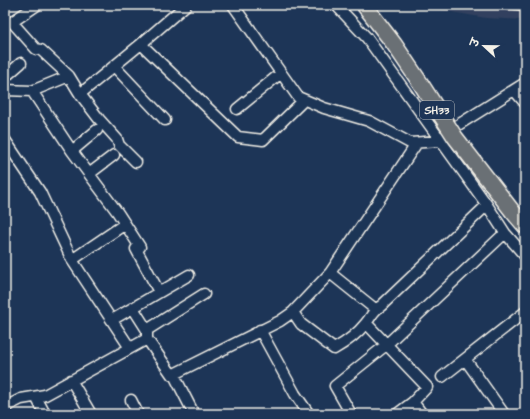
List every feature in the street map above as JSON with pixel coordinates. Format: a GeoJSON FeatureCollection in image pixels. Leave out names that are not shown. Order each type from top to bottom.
{"type":"FeatureCollection","features":[{"type":"Feature","properties":{"kind":"main road","name":"SH33"},"geometry":{"type":"LineString","coordinates":[[364,5],[418,78],[455,137],[525,226]]}},
{"type":"Feature","properties":{"kind":"street"},"geometry":{"type":"LineString","coordinates":[[37,5],[12,22],[36,49],[41,50],[69,76],[80,94],[99,119],[117,139],[119,145],[136,162]]}},
{"type":"Feature","properties":{"kind":"street"},"geometry":{"type":"LineString","coordinates":[[80,94],[186,5]]}},
{"type":"Feature","properties":{"kind":"street"},"geometry":{"type":"LineString","coordinates":[[233,5],[298,97],[324,108],[369,121],[410,143],[440,141],[450,130],[525,83]]}},
{"type":"Feature","properties":{"kind":"street"},"geometry":{"type":"LineString","coordinates":[[336,5],[367,38],[487,205],[505,233],[525,256]]}},
{"type":"Feature","properties":{"kind":"street"},"geometry":{"type":"LineString","coordinates":[[141,44],[238,137],[263,140],[304,100]]}},
{"type":"Feature","properties":{"kind":"street"},"geometry":{"type":"LineString","coordinates":[[5,77],[21,63]]}},
{"type":"Feature","properties":{"kind":"street"},"geometry":{"type":"LineString","coordinates":[[114,66],[165,120]]}},
{"type":"Feature","properties":{"kind":"street"},"geometry":{"type":"LineString","coordinates":[[236,108],[281,73]]}},
{"type":"Feature","properties":{"kind":"street"},"geometry":{"type":"LineString","coordinates":[[5,90],[32,91],[69,76]]}},
{"type":"Feature","properties":{"kind":"street"},"geometry":{"type":"LineString","coordinates":[[514,90],[525,103]]}},
{"type":"Feature","properties":{"kind":"street"},"geometry":{"type":"LineString","coordinates":[[32,91],[72,151],[125,224],[159,292]]}},
{"type":"Feature","properties":{"kind":"street"},"geometry":{"type":"LineString","coordinates":[[72,151],[98,130]]}},
{"type":"Feature","properties":{"kind":"street"},"geometry":{"type":"LineString","coordinates":[[5,140],[40,192],[72,260],[130,348]]}},
{"type":"Feature","properties":{"kind":"street"},"geometry":{"type":"LineString","coordinates":[[172,375],[280,321],[293,312],[330,273],[416,142]]}},
{"type":"Feature","properties":{"kind":"street"},"geometry":{"type":"LineString","coordinates":[[89,174],[114,155]]}},
{"type":"Feature","properties":{"kind":"street"},"geometry":{"type":"LineString","coordinates":[[293,312],[301,324],[334,349],[342,345],[366,323],[375,309],[381,306],[487,205]]}},
{"type":"Feature","properties":{"kind":"street"},"geometry":{"type":"LineString","coordinates":[[72,260],[125,224]]}},
{"type":"Feature","properties":{"kind":"street"},"geometry":{"type":"LineString","coordinates":[[351,414],[335,386],[386,345],[505,233]]}},
{"type":"Feature","properties":{"kind":"street"},"geometry":{"type":"LineString","coordinates":[[330,273],[375,309]]}},
{"type":"Feature","properties":{"kind":"street"},"geometry":{"type":"LineString","coordinates":[[112,320],[189,275]]}},
{"type":"Feature","properties":{"kind":"street"},"geometry":{"type":"LineString","coordinates":[[5,407],[21,399],[46,395],[130,348],[147,334],[204,294]]}},
{"type":"Feature","properties":{"kind":"street"},"geometry":{"type":"LineString","coordinates":[[133,308],[172,375],[174,375],[194,414]]}},
{"type":"Feature","properties":{"kind":"street"},"geometry":{"type":"LineString","coordinates":[[442,377],[525,312]]}},
{"type":"Feature","properties":{"kind":"street"},"geometry":{"type":"LineString","coordinates":[[366,323],[427,387],[413,402],[397,414]]}},
{"type":"Feature","properties":{"kind":"street"},"geometry":{"type":"LineString","coordinates":[[260,330],[295,394],[309,414]]}},
{"type":"Feature","properties":{"kind":"street"},"geometry":{"type":"LineString","coordinates":[[465,359],[504,414]]}},
{"type":"Feature","properties":{"kind":"street"},"geometry":{"type":"LineString","coordinates":[[71,380],[91,414]]}},
{"type":"Feature","properties":{"kind":"street"},"geometry":{"type":"LineString","coordinates":[[36,396],[44,414]]}},
{"type":"Feature","properties":{"kind":"street"},"geometry":{"type":"LineString","coordinates":[[131,400],[138,414]]}},
{"type":"Feature","properties":{"kind":"street"},"geometry":{"type":"LineString","coordinates":[[413,402],[422,414]]}},
{"type":"Feature","properties":{"kind":"shaded area"},"geometry":{"type":"Polygon","coordinates":[[[412,5],[525,5],[525,20],[486,18],[412,5]]]}},
{"type":"Feature","properties":{"kind":"railway"},"geometry":{"type":"LineString","coordinates":[[484,5],[525,9]]}}]}
